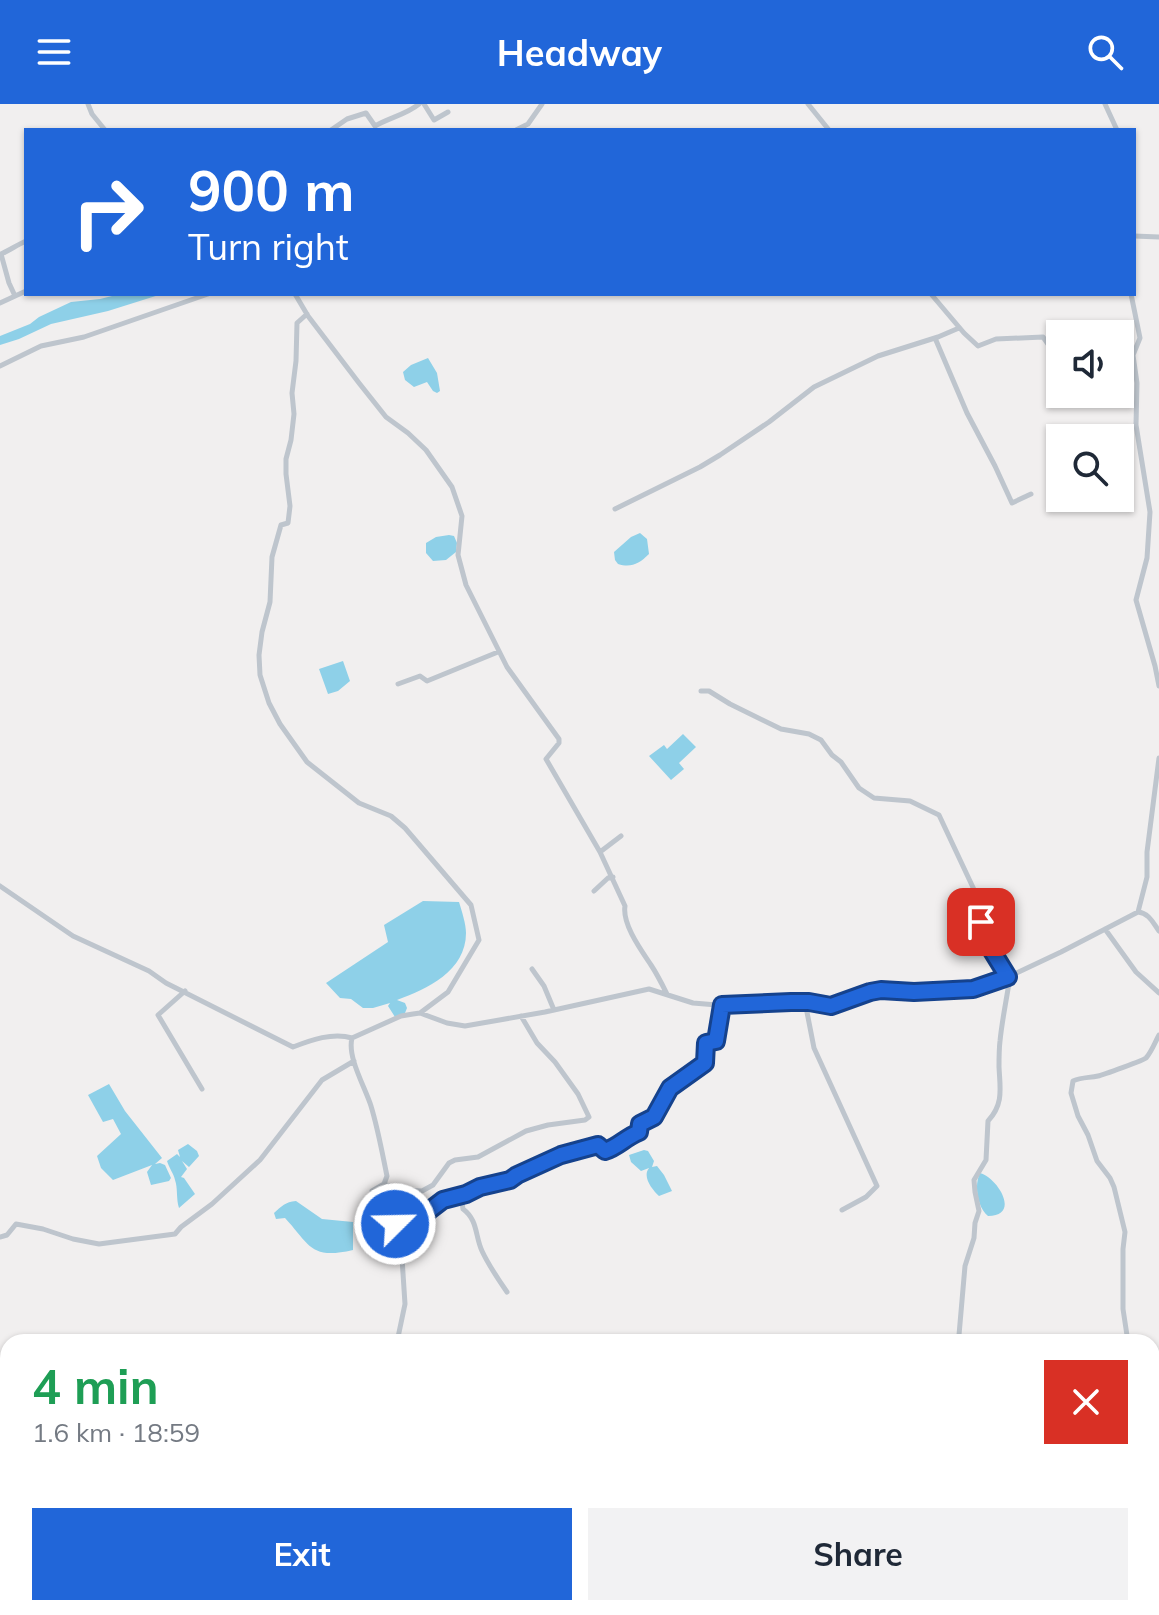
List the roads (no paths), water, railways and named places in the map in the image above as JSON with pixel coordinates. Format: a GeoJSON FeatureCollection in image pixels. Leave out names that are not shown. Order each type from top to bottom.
{"type":"FeatureCollection","features":[{"type":"Feature","properties":{"kind":"street"},"geometry":{"type":"LineString","coordinates":[[88,104],[103,128]]}},
{"type":"Feature","properties":{"kind":"street"},"geometry":{"type":"LineString","coordinates":[[334,128],[347,119],[366,113],[375,126],[421,104],[434,120],[448,112]]}},
{"type":"Feature","properties":{"kind":"street"},"geometry":{"type":"LineString","coordinates":[[520,128],[528,124],[542,104]]}},
{"type":"Feature","properties":{"kind":"street"},"geometry":{"type":"LineString","coordinates":[[808,104],[827,128]]}},
{"type":"Feature","properties":{"kind":"street"},"geometry":{"type":"LineString","coordinates":[[1105,104],[1116,128]]}},
{"type":"Feature","properties":{"kind":"street"},"geometry":{"type":"LineString","coordinates":[[1136,236],[1159,237]]}},
{"type":"Feature","properties":{"kind":"street"},"geometry":{"type":"LineString","coordinates":[[15,296],[1,254],[24,242]]}},
{"type":"Feature","properties":{"kind":"street"},"geometry":{"type":"LineString","coordinates":[[0,303],[24,292]]}},
{"type":"Feature","properties":{"kind":"street"},"geometry":{"type":"LineString","coordinates":[[0,366],[41,346],[84,337],[202,296]]}},
{"type":"Feature","properties":{"kind":"street"},"geometry":{"type":"LineString","coordinates":[[296,296],[386,417],[426,450],[452,487],[462,516],[458,555],[466,585],[507,667],[559,739],[546,759],[613,877],[637,942],[667,994]]}},
{"type":"Feature","properties":{"kind":"street"},"geometry":{"type":"LineString","coordinates":[[933,296],[978,346],[996,339],[1043,337],[1046,341]]}},
{"type":"Feature","properties":{"kind":"street"},"geometry":{"type":"LineString","coordinates":[[1131,296],[1140,338],[1134,353]]}},
{"type":"Feature","properties":{"kind":"street"},"geometry":{"type":"LineString","coordinates":[[0,886],[73,936],[149,971],[166,983],[293,1047],[309,1040],[352,1038],[401,1016],[420,1013],[448,992],[479,940],[471,905],[405,828],[391,816],[359,803],[307,762],[280,724],[260,675],[259,655],[270,602],[272,557],[281,525],[288,523],[290,506],[286,459],[294,414],[292,393],[297,323],[307,314]]}},
{"type":"Feature","properties":{"kind":"street"},"geometry":{"type":"LineString","coordinates":[[615,509],[720,455],[814,387],[878,356],[959,328]]}},
{"type":"Feature","properties":{"kind":"street"},"geometry":{"type":"LineString","coordinates":[[935,338],[967,413],[1012,503],[1031,494]]}},
{"type":"Feature","properties":{"kind":"street"},"geometry":{"type":"LineString","coordinates":[[1134,362],[1136,425],[1150,512],[1147,558],[1136,600],[1159,686]]}},
{"type":"Feature","properties":{"kind":"street"},"geometry":{"type":"LineString","coordinates":[[398,684],[420,676],[427,681],[498,652]]}},
{"type":"Feature","properties":{"kind":"street"},"geometry":{"type":"LineString","coordinates":[[701,691],[709,691],[781,729],[809,734],[821,740],[859,788],[874,798],[910,801],[939,815],[985,915],[978,928],[1009,983],[999,1055],[1000,1096],[994,1115],[988,1121],[986,1160],[974,1180],[979,1211],[965,1266],[959,1334]]}},
{"type":"Feature","properties":{"kind":"street"},"geometry":{"type":"LineString","coordinates":[[1138,912],[1147,877],[1147,852],[1159,758]]}},
{"type":"Feature","properties":{"kind":"street"},"geometry":{"type":"LineString","coordinates":[[600,852],[621,836]]}},
{"type":"Feature","properties":{"kind":"street"},"geometry":{"type":"LineString","coordinates":[[594,891],[613,877]]}},
{"type":"Feature","properties":{"kind":"street"},"geometry":{"type":"LineString","coordinates":[[420,1013],[465,1026],[649,989],[693,1003],[805,1002],[831,1006],[881,990],[973,989],[1008,977],[1138,912],[1150,918],[1159,931]]}},
{"type":"Feature","properties":{"kind":"street"},"geometry":{"type":"LineString","coordinates":[[1105,929],[1136,972],[1159,993]]}},
{"type":"Feature","properties":{"kind":"street"},"geometry":{"type":"LineString","coordinates":[[532,969],[544,986],[554,1010]]}},
{"type":"Feature","properties":{"kind":"street"},"geometry":{"type":"LineString","coordinates":[[185,991],[158,1015],[202,1089]]}},
{"type":"Feature","properties":{"kind":"street"},"geometry":{"type":"LineString","coordinates":[[805,1002],[814,1048],[877,1186],[872,1193],[842,1210]]}},
{"type":"Feature","properties":{"kind":"street"},"geometry":{"type":"LineString","coordinates":[[387,1228],[426,1213],[443,1200],[510,1180],[561,1155],[598,1145],[605,1151],[609,1150],[639,1132],[640,1124],[654,1117],[670,1088],[705,1063],[706,1043],[716,1041],[722,1005]]}},
{"type":"Feature","properties":{"kind":"street"},"geometry":{"type":"LineString","coordinates":[[384,1184],[400,1190],[422,1191],[433,1185],[449,1163],[455,1160],[478,1157],[526,1131],[589,1117],[578,1094],[537,1043],[521,1016]]}},
{"type":"Feature","properties":{"kind":"street"},"geometry":{"type":"LineString","coordinates":[[1127,1334],[1123,1309],[1125,1232],[1114,1187],[1097,1161],[1078,1116],[1071,1086],[1081,1077],[1099,1076],[1139,1063],[1146,1058],[1159,1035]]}},
{"type":"Feature","properties":{"kind":"street"},"geometry":{"type":"LineString","coordinates":[[352,1038],[350,1044],[354,1061],[378,1131],[387,1176],[384,1184],[372,1191],[402,1258],[405,1304],[399,1334]]}},
{"type":"Feature","properties":{"kind":"street"},"geometry":{"type":"LineString","coordinates":[[0,1237],[7,1235],[16,1224],[99,1244],[173,1235],[260,1160],[322,1080],[354,1061]]}},
{"type":"Feature","properties":{"kind":"street"},"geometry":{"type":"LineString","coordinates":[[461,1196],[463,1209],[468,1212],[476,1228],[480,1248],[507,1292]]}},
{"type":"Feature","properties":{"kind":"water"},"geometry":{"type":"Polygon","coordinates":[[[156,296],[51,324],[0,345],[0,336],[71,302],[156,296]]]}},
{"type":"Feature","properties":{"kind":"water"},"geometry":{"type":"Polygon","coordinates":[[[428,358],[437,373],[440,391],[437,393],[427,382],[414,387],[405,380],[403,372],[428,358]]]}},
{"type":"Feature","properties":{"kind":"water"},"geometry":{"type":"Polygon","coordinates":[[[640,533],[647,539],[649,554],[635,564],[618,564],[614,552],[640,533]]]}},
{"type":"Feature","properties":{"kind":"water"},"geometry":{"type":"Polygon","coordinates":[[[454,536],[457,543],[456,552],[446,560],[433,561],[426,553],[426,543],[454,536]]]}},
{"type":"Feature","properties":{"kind":"water"},"geometry":{"type":"Polygon","coordinates":[[[343,661],[350,681],[338,691],[328,694],[319,669],[343,661]]]}},
{"type":"Feature","properties":{"kind":"water"},"geometry":{"type":"Polygon","coordinates":[[[683,734],[696,747],[679,763],[684,769],[671,780],[649,756],[664,745],[667,749],[683,734]]]}},
{"type":"Feature","properties":{"kind":"water"},"geometry":{"type":"Polygon","coordinates":[[[423,901],[459,902],[466,933],[464,946],[452,968],[432,984],[397,1000],[405,1003],[407,1008],[405,1013],[395,1017],[388,1006],[390,1003],[363,1008],[351,999],[340,998],[326,983],[388,942],[384,925],[423,901]]]}},
{"type":"Feature","properties":{"kind":"water"},"geometry":{"type":"Polygon","coordinates":[[[109,1084],[125,1111],[162,1158],[155,1164],[165,1165],[171,1178],[169,1181],[151,1185],[147,1172],[152,1165],[113,1180],[101,1168],[97,1156],[121,1134],[113,1119],[103,1122],[88,1095],[109,1084]]]}},
{"type":"Feature","properties":{"kind":"water"},"geometry":{"type":"Polygon","coordinates":[[[188,1144],[199,1156],[189,1167],[182,1161],[187,1169],[181,1177],[195,1194],[179,1208],[174,1175],[167,1161],[177,1154],[180,1157],[178,1150],[188,1144]]]}},
{"type":"Feature","properties":{"kind":"water"},"geometry":{"type":"Polygon","coordinates":[[[644,1150],[654,1161],[652,1167],[657,1166],[672,1191],[659,1196],[647,1179],[649,1168],[641,1171],[631,1162],[629,1155],[644,1150]]]}},
{"type":"Feature","properties":{"kind":"water"},"geometry":{"type":"Polygon","coordinates":[[[980,1173],[993,1182],[1003,1196],[1005,1204],[998,1214],[988,1216],[981,1207],[977,1190],[980,1173]]]}},
{"type":"Feature","properties":{"kind":"water"},"geometry":{"type":"Polygon","coordinates":[[[296,1201],[322,1219],[353,1222],[353,1250],[339,1253],[319,1251],[306,1243],[285,1218],[276,1219],[274,1213],[286,1203],[296,1201]]]}}]}
